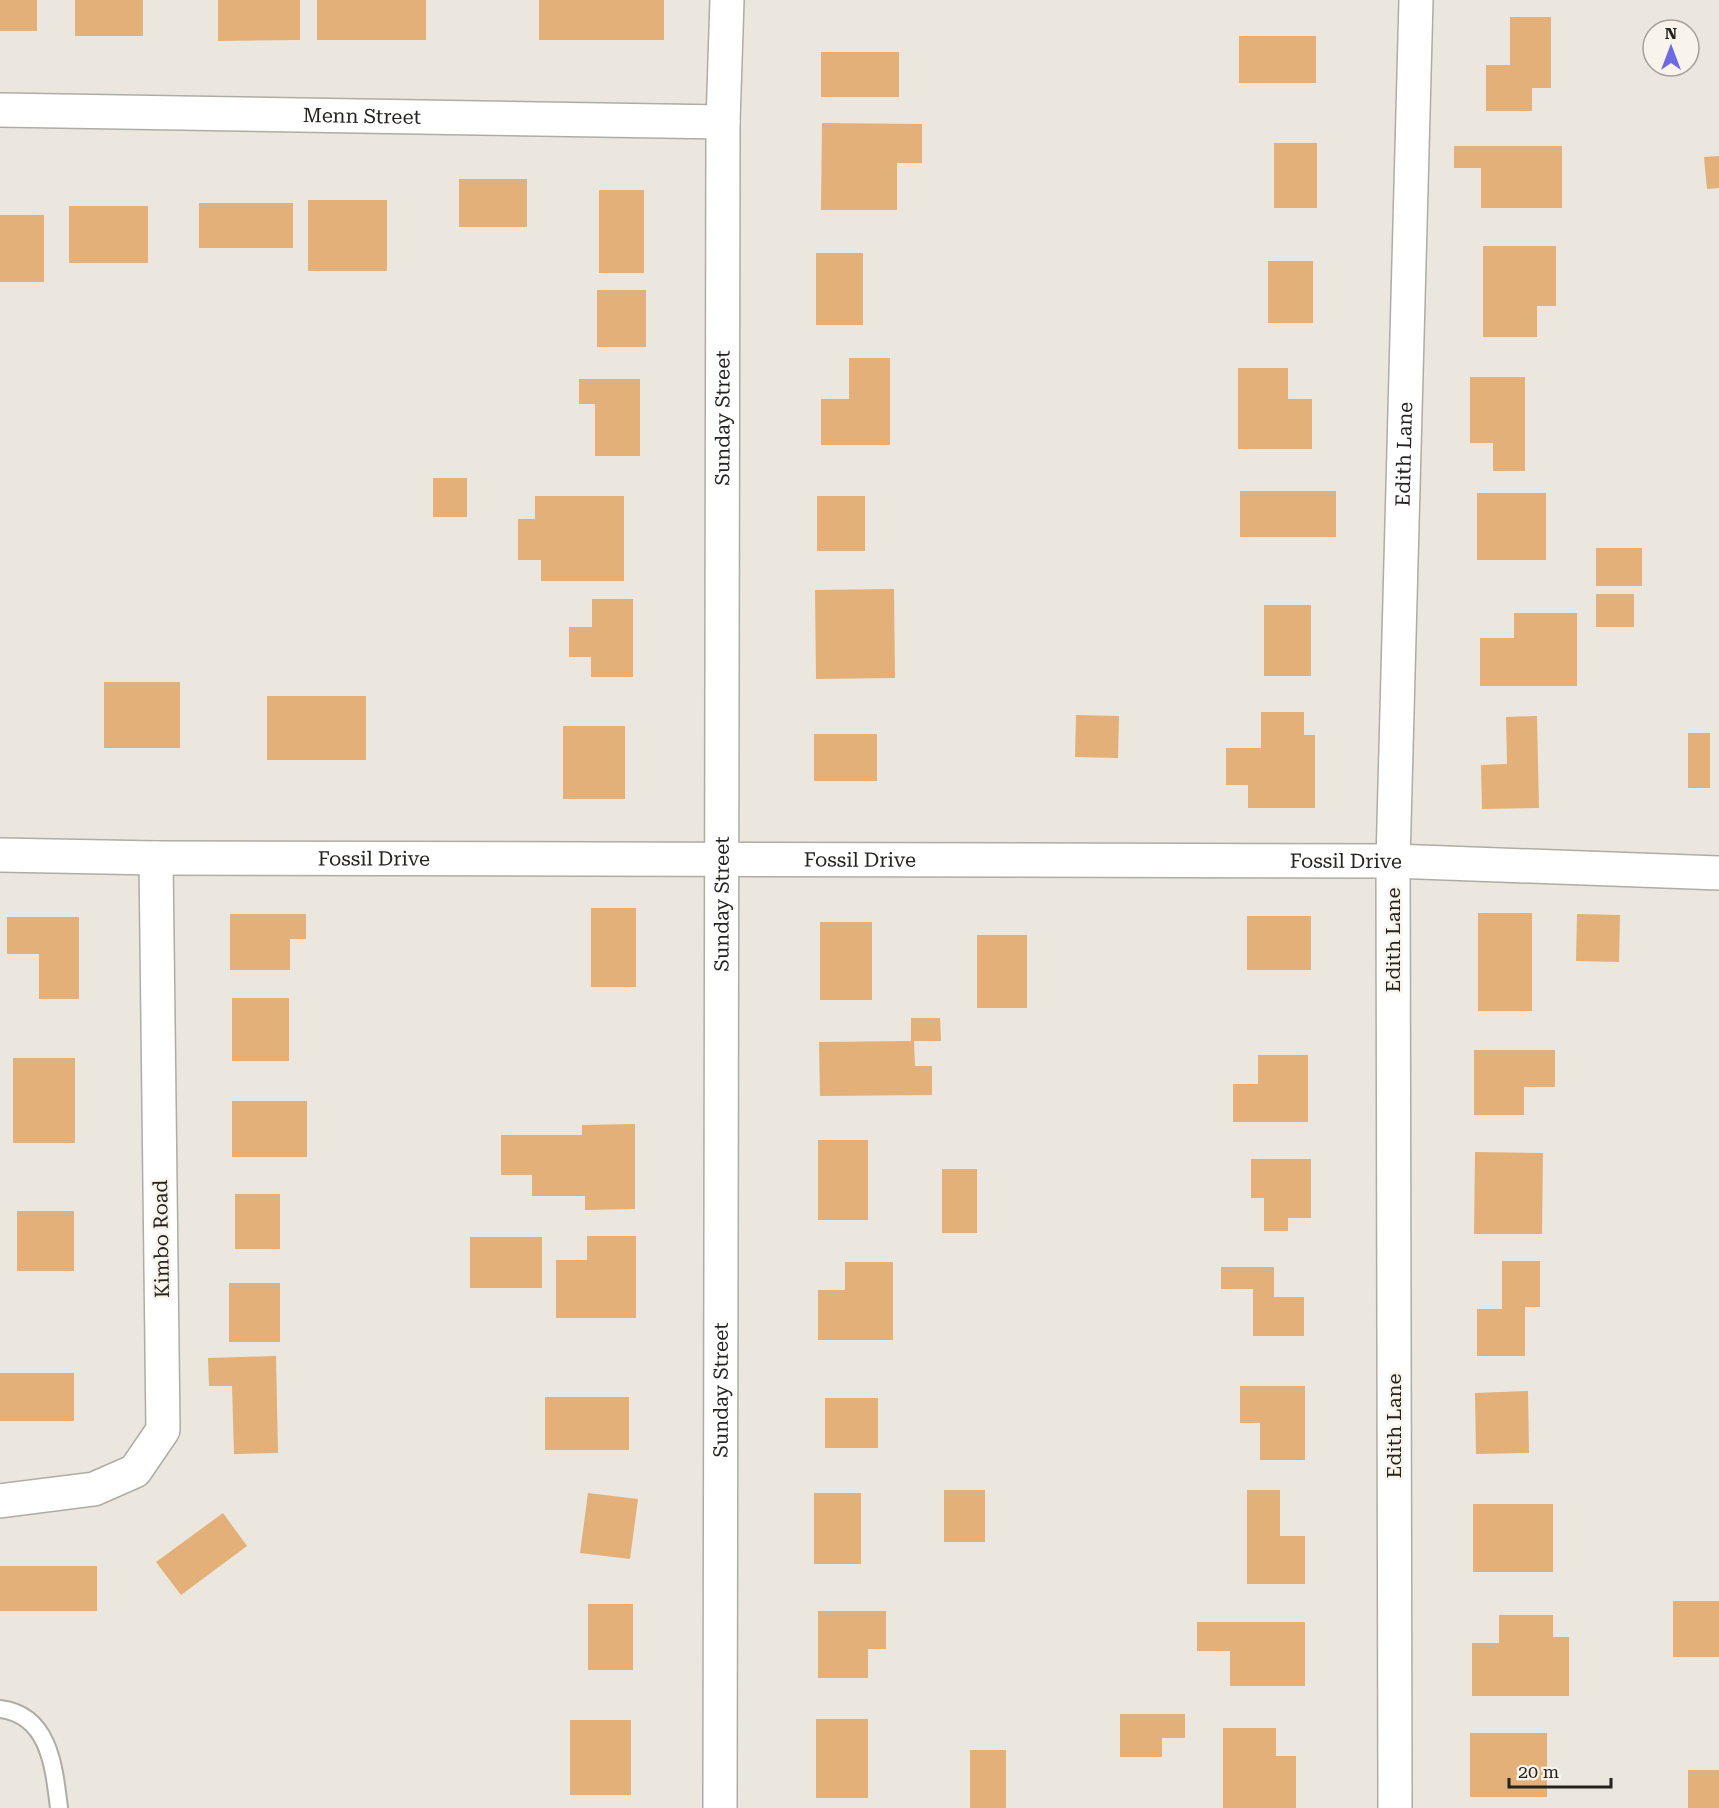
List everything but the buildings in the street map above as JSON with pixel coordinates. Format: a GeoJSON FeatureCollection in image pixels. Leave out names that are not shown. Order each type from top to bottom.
{"type":"FeatureCollection","features":[{"type":"Feature","properties":{"kind":"street","name":"Sunday Street"},"geometry":{"type":"LineString","coordinates":[[720,1808],[723,122],[727,0]]}},
{"type":"Feature","properties":{"kind":"street","name":"Edith Lane"},"geometry":{"type":"LineString","coordinates":[[1395,1808],[1393,861],[1416,0]]}},
{"type":"Feature","properties":{"kind":"street","name":"Menn Street"},"geometry":{"type":"LineString","coordinates":[[0,110],[723,122]]}},
{"type":"Feature","properties":{"kind":"street","name":"Fossil Drive"},"geometry":{"type":"LineString","coordinates":[[0,855],[156,858],[1393,861],[1719,873]]}},
{"type":"Feature","properties":{"kind":"street","name":"Kimbo Road"},"geometry":{"type":"LineString","coordinates":[[0,1501],[94,1489],[135,1470],[163,1430],[156,858]]}},
{"type":"Feature","properties":{"kind":"lane"},"geometry":{"type":"LineString","coordinates":[[0,1709],[16,1711],[47,1740],[54,1767],[59,1808]]}}]}
